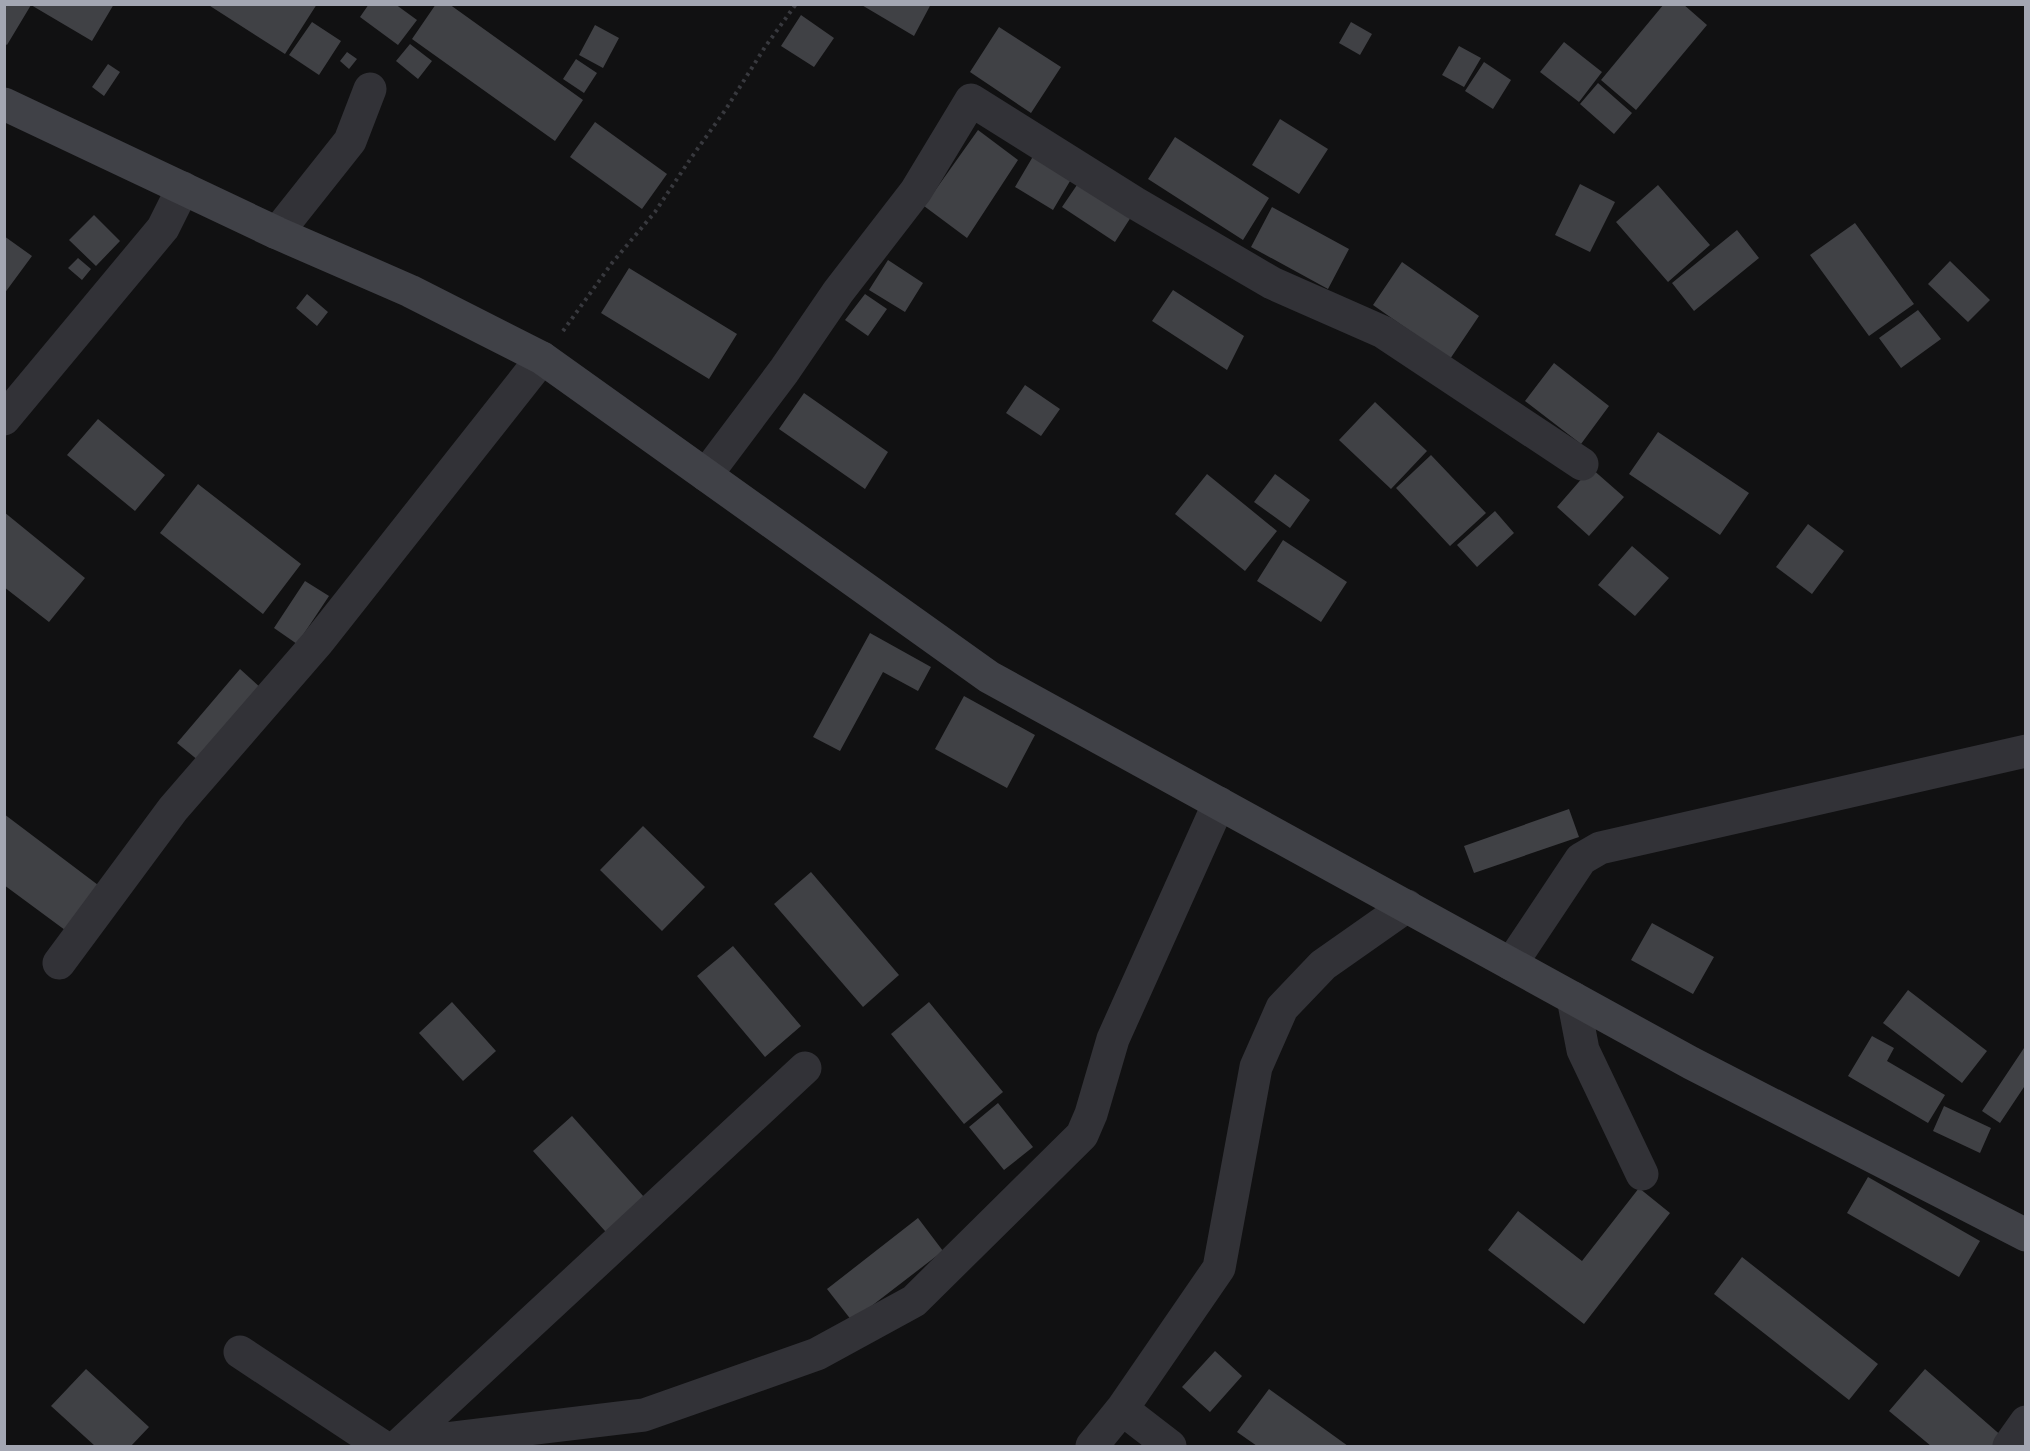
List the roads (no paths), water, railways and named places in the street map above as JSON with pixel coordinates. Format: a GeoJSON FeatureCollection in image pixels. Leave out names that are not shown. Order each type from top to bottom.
{"type":"FeatureCollection","features":[{"type":"Feature","properties":{"kind":"street"},"geometry":{"type":"LineString","coordinates":[[277,233],[350,141],[370,89]]}},
{"type":"Feature","properties":{"kind":"street"},"geometry":{"type":"LineString","coordinates":[[706,474],[784,371],[838,292],[916,191],[971,100],[1135,203],[1272,283],[1383,332],[1581,464]]}},
{"type":"Feature","properties":{"kind":"street"},"geometry":{"type":"LineString","coordinates":[[4,104],[277,233],[410,291],[542,358],[989,676],[1691,1063],[2025,1235]]}},
{"type":"Feature","properties":{"kind":"street"},"geometry":{"type":"LineString","coordinates":[[4,419],[163,228],[183,188]]}},
{"type":"Feature","properties":{"kind":"street"},"geometry":{"type":"LineString","coordinates":[[59,963],[173,809],[317,643],[542,358]]}},
{"type":"Feature","properties":{"kind":"street"},"geometry":{"type":"LineString","coordinates":[[1511,964],[1581,859],[1599,848],[2025,751]]}},
{"type":"Feature","properties":{"kind":"street"},"geometry":{"type":"LineString","coordinates":[[405,1446],[413,1443],[644,1415],[817,1354],[914,1301],[1082,1135],[1091,1114],[1113,1039],[1219,803]]}},
{"type":"Feature","properties":{"kind":"street"},"geometry":{"type":"LineString","coordinates":[[1092,1446],[1122,1409],[1219,1269],[1256,1067],[1282,1008],[1323,965],[1407,906]]}},
{"type":"Feature","properties":{"kind":"street"},"geometry":{"type":"LineString","coordinates":[[1573,998],[1583,1050],[1642,1174]]}},
{"type":"Feature","properties":{"kind":"street"},"geometry":{"type":"LineString","coordinates":[[398,1446],[805,1068]]}},
{"type":"Feature","properties":{"kind":"street"},"geometry":{"type":"LineString","coordinates":[[240,1352],[382,1446]]}},
{"type":"Feature","properties":{"kind":"street"},"geometry":{"type":"LineString","coordinates":[[1122,1409],[1170,1446]]}},
{"type":"Feature","properties":{"kind":"street"},"geometry":{"type":"LineString","coordinates":[[2009,1446],[2025,1422]]}}]}
